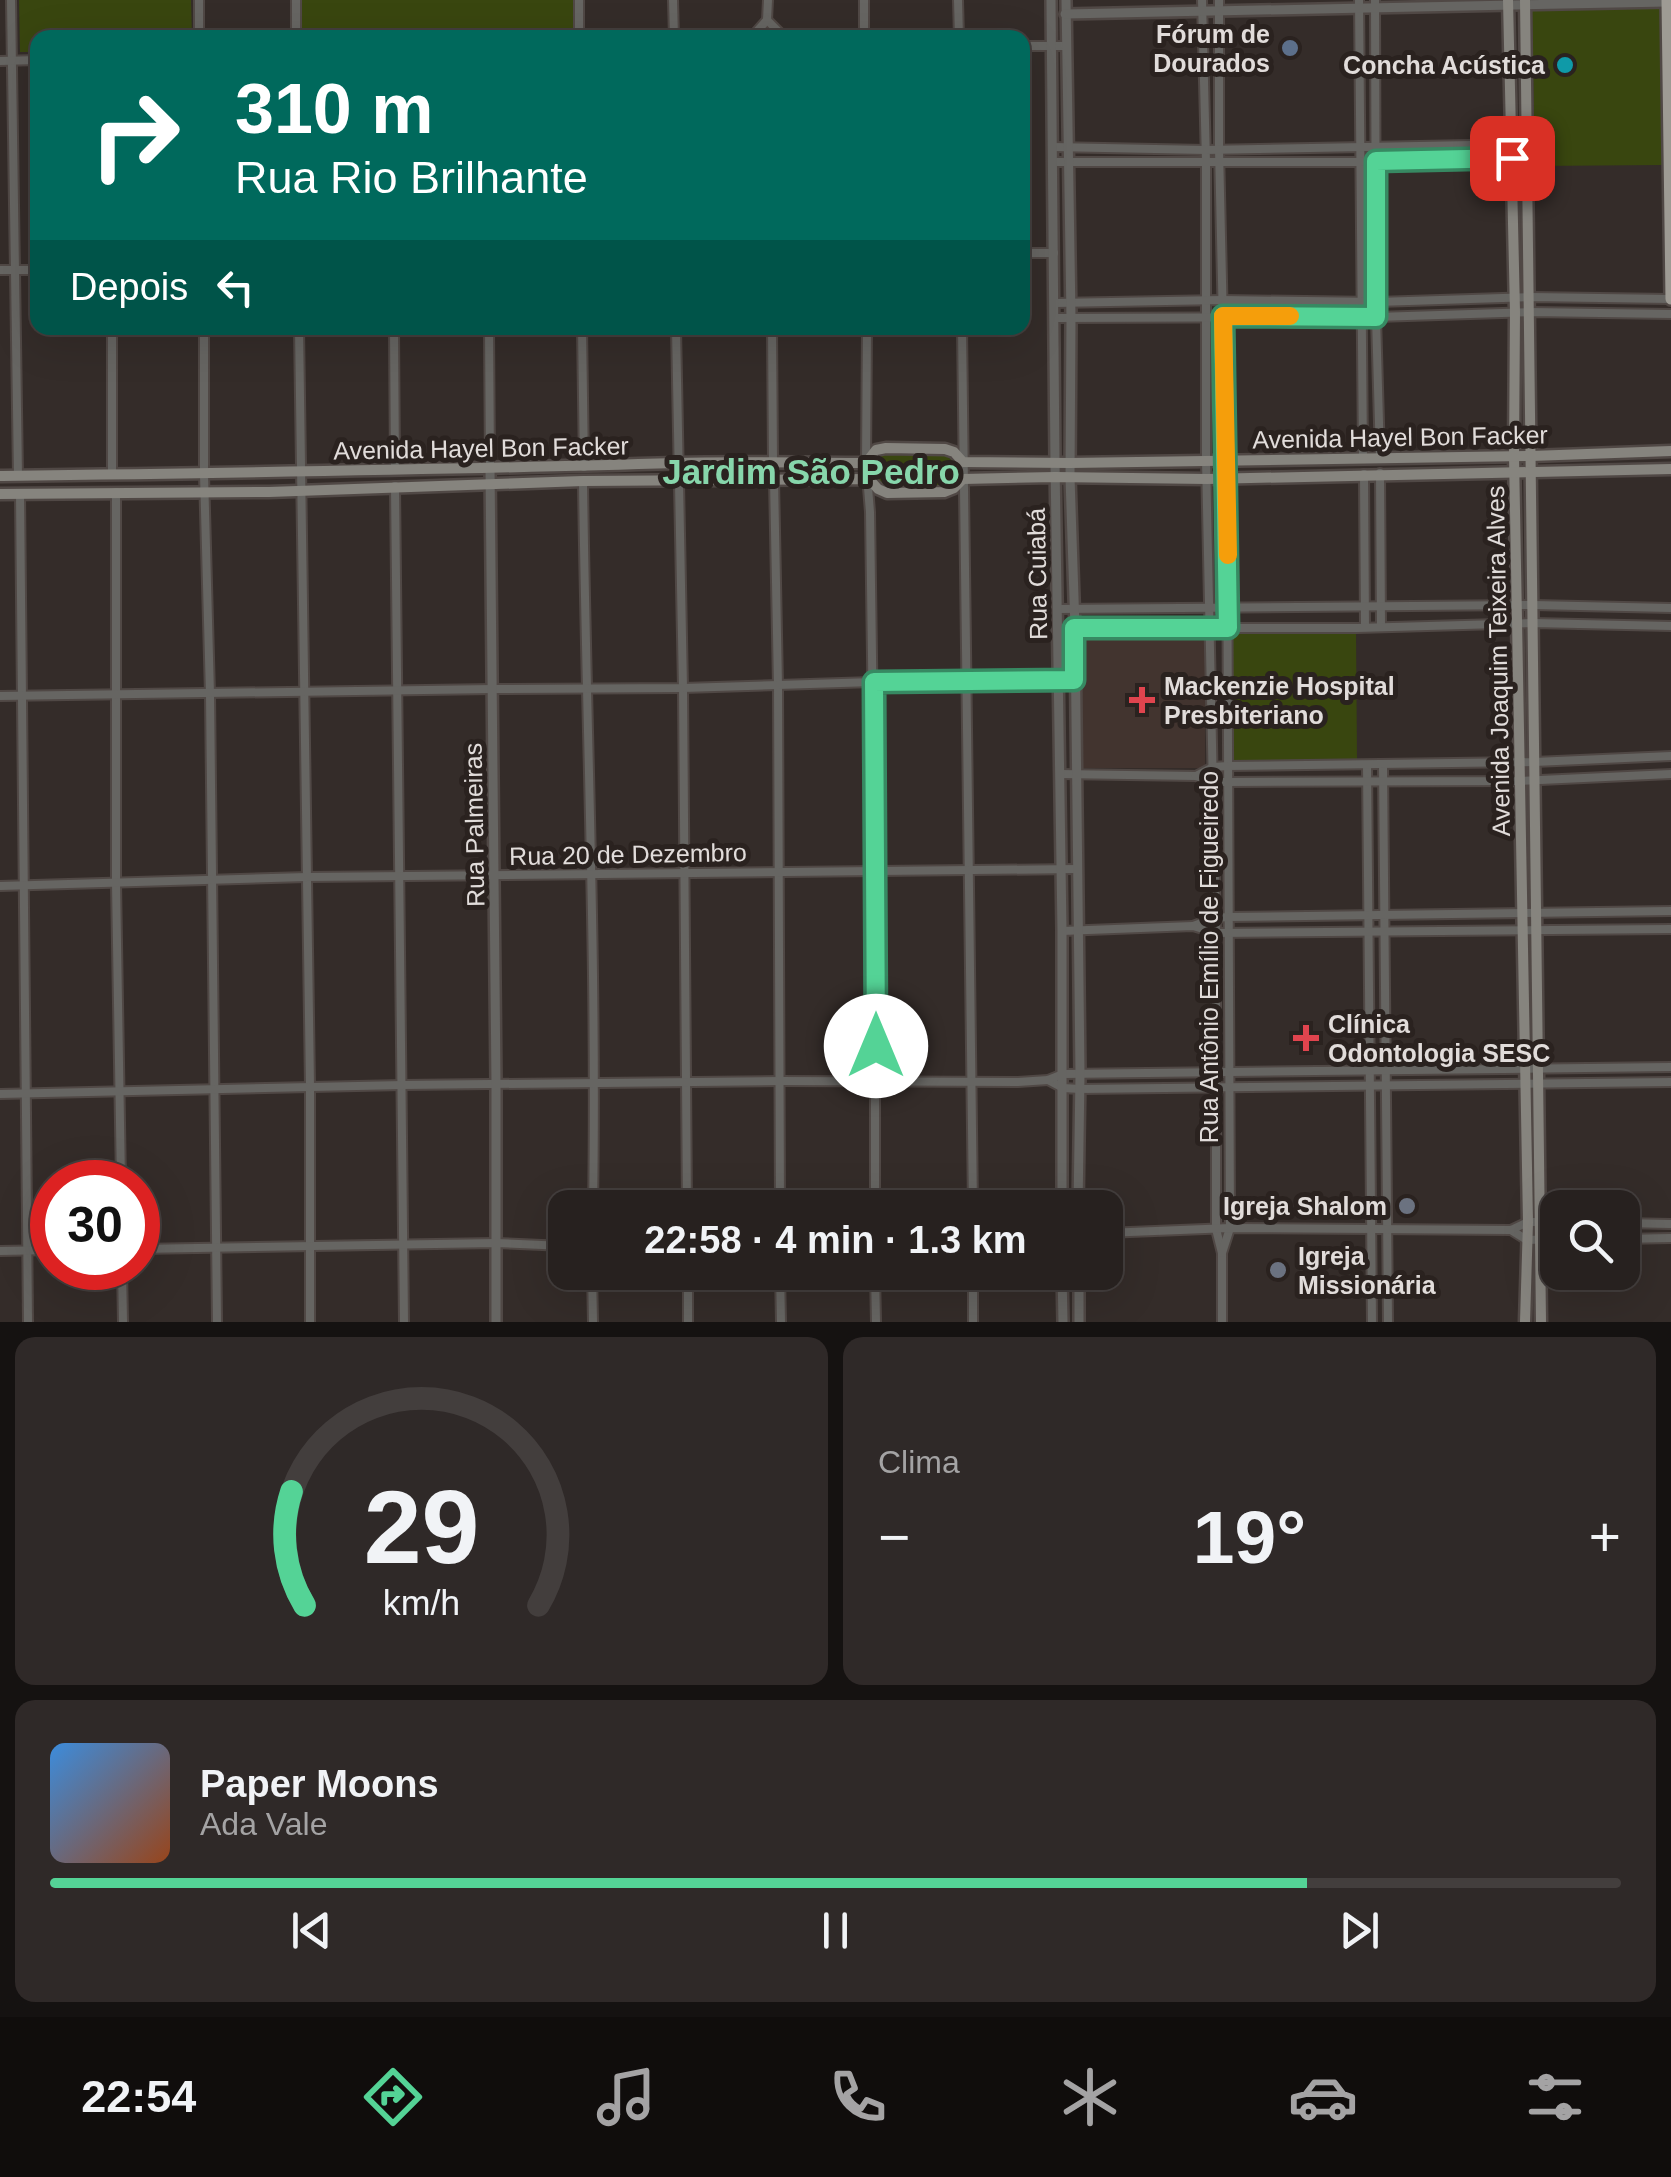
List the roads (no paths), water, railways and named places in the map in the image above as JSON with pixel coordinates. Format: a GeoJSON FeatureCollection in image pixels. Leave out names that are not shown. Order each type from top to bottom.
{"type":"FeatureCollection","features":[{"type":"Feature","properties":{"kind":"main road"},"geometry":{"type":"LineString","coordinates":[[1668,2],[1671,299]]}},
{"type":"Feature","properties":{"kind":"main road","name":"Avenida Joaquim Teixeira Alves"},"geometry":{"type":"LineString","coordinates":[[1525,3],[1540,1190]]}},
{"type":"Feature","properties":{"kind":"main road","name":"Avenida Joaquim Teixeira Alves"},"geometry":{"type":"LineString","coordinates":[[1509,4],[1528,1222],[1525,1322]]}},
{"type":"Feature","properties":{"kind":"main road","name":"Avenida Hayel Bon Facker"},"geometry":{"type":"LineString","coordinates":[[0,476],[866,462],[876,450],[886,448],[945,449],[963,462],[1070,463],[1671,450]]}},
{"type":"Feature","properties":{"kind":"main road","name":"Avenida Hayel Bon Facker"},"geometry":{"type":"LineString","coordinates":[[0,494],[302,491],[774,478],[869,479],[887,492],[944,492],[963,479],[1207,479],[1671,468]]}},
{"type":"Feature","properties":{"kind":"main road","name":"Avenida Joaquim Teixeira Alves"},"geometry":{"type":"LineString","coordinates":[[1541,1290],[1541,1322]]}},
{"type":"Feature","properties":{"kind":"street"},"geometry":{"type":"LineString","coordinates":[[11,0],[18,476]]}},
{"type":"Feature","properties":{"kind":"street"},"geometry":{"type":"LineString","coordinates":[[199,0],[199,30]]}},
{"type":"Feature","properties":{"kind":"street"},"geometry":{"type":"LineString","coordinates":[[296,0],[296,30]]}},
{"type":"Feature","properties":{"kind":"street"},"geometry":{"type":"LineString","coordinates":[[579,0],[579,30]]}},
{"type":"Feature","properties":{"kind":"street"},"geometry":{"type":"LineString","coordinates":[[674,0],[674,30]]}},
{"type":"Feature","properties":{"kind":"street"},"geometry":{"type":"LineString","coordinates":[[768,0],[768,20],[777,30]]}},
{"type":"Feature","properties":{"kind":"street"},"geometry":{"type":"LineString","coordinates":[[864,0],[864,30]]}},
{"type":"Feature","properties":{"kind":"street"},"geometry":{"type":"LineString","coordinates":[[958,0],[958,30]]}},
{"type":"Feature","properties":{"kind":"street","name":"Rua Cuiabá"},"geometry":{"type":"LineString","coordinates":[[1051,0],[1062,1190]]}},
{"type":"Feature","properties":{"kind":"street","name":"Rua Cuiabá"},"geometry":{"type":"LineString","coordinates":[[1066,0],[1078,1190]]}},
{"type":"Feature","properties":{"kind":"street"},"geometry":{"type":"LineString","coordinates":[[1052,15],[1219,5],[1668,2]]}},
{"type":"Feature","properties":{"kind":"street"},"geometry":{"type":"LineString","coordinates":[[1375,3],[1380,458]]}},
{"type":"Feature","properties":{"kind":"street"},"geometry":{"type":"LineString","coordinates":[[1359,4],[1363,458]]}},
{"type":"Feature","properties":{"kind":"street","name":"Rua Antônio Emílio de Figueiredo"},"geometry":{"type":"LineString","coordinates":[[1219,5],[1231,1073],[1230,1228],[1222,1253]]}},
{"type":"Feature","properties":{"kind":"street","name":"Rua Antônio Emílio de Figueiredo"},"geometry":{"type":"LineString","coordinates":[[1202,6],[1216,933],[1216,1230],[1222,1253],[1222,1322]]}},
{"type":"Feature","properties":{"kind":"street"},"geometry":{"type":"LineString","coordinates":[[758,30],[768,20]]}},
{"type":"Feature","properties":{"kind":"street"},"geometry":{"type":"LineString","coordinates":[[1030,46],[1066,46]]}},
{"type":"Feature","properties":{"kind":"street"},"geometry":{"type":"LineString","coordinates":[[0,61],[30,60]]}},
{"type":"Feature","properties":{"kind":"street"},"geometry":{"type":"LineString","coordinates":[[1053,146],[1206,150],[1527,144]]}},
{"type":"Feature","properties":{"kind":"street"},"geometry":{"type":"LineString","coordinates":[[1054,162],[1527,158]]}},
{"type":"Feature","properties":{"kind":"street"},"geometry":{"type":"LineString","coordinates":[[1030,253],[1054,252]]}},
{"type":"Feature","properties":{"kind":"street"},"geometry":{"type":"LineString","coordinates":[[0,270],[30,270]]}},
{"type":"Feature","properties":{"kind":"street"},"geometry":{"type":"LineString","coordinates":[[1055,303],[1377,302],[1515,297],[1671,299]]}},
{"type":"Feature","properties":{"kind":"street"},"geometry":{"type":"LineString","coordinates":[[1055,318],[1376,317],[1515,312],[1671,314]]}},
{"type":"Feature","properties":{"kind":"street"},"geometry":{"type":"LineString","coordinates":[[112,335],[112,475]]}},
{"type":"Feature","properties":{"kind":"street"},"geometry":{"type":"LineString","coordinates":[[204,335],[216,1322]]}},
{"type":"Feature","properties":{"kind":"street"},"geometry":{"type":"LineString","coordinates":[[299,335],[310,1322]]}},
{"type":"Feature","properties":{"kind":"street"},"geometry":{"type":"LineString","coordinates":[[394,335],[395,470]]}},
{"type":"Feature","properties":{"kind":"street","name":"Rua Palmeiras"},"geometry":{"type":"LineString","coordinates":[[489,335],[496,1322]]}},
{"type":"Feature","properties":{"kind":"street"},"geometry":{"type":"LineString","coordinates":[[582,335],[584,467]]}},
{"type":"Feature","properties":{"kind":"street"},"geometry":{"type":"LineString","coordinates":[[676,335],[684,688],[687,1190]]}},
{"type":"Feature","properties":{"kind":"street"},"geometry":{"type":"LineString","coordinates":[[772,335],[774,464]]}},
{"type":"Feature","properties":{"kind":"street"},"geometry":{"type":"LineString","coordinates":[[867,335],[866,462],[874,682],[875,1190]]}},
{"type":"Feature","properties":{"kind":"street"},"geometry":{"type":"LineString","coordinates":[[962,335],[973,1190]]}},
{"type":"Feature","properties":{"kind":"street"},"geometry":{"type":"LineString","coordinates":[[1380,473],[1381,626]]}},
{"type":"Feature","properties":{"kind":"street"},"geometry":{"type":"LineString","coordinates":[[1364,474],[1365,627]]}},
{"type":"Feature","properties":{"kind":"street"},"geometry":{"type":"LineString","coordinates":[[774,478],[780,1190]]}},
{"type":"Feature","properties":{"kind":"street"},"geometry":{"type":"LineString","coordinates":[[584,481],[593,873],[593,1190]]}},
{"type":"Feature","properties":{"kind":"street"},"geometry":{"type":"LineString","coordinates":[[396,486],[404,1322]]}},
{"type":"Feature","properties":{"kind":"street"},"geometry":{"type":"LineString","coordinates":[[116,492],[121,1160]]}},
{"type":"Feature","properties":{"kind":"street"},"geometry":{"type":"LineString","coordinates":[[20,493],[28,1322]]}},
{"type":"Feature","properties":{"kind":"street"},"geometry":{"type":"LineString","coordinates":[[1056,571],[1072,571]]}},
{"type":"Feature","properties":{"kind":"street"},"geometry":{"type":"LineString","coordinates":[[1058,609],[1533,605],[1671,608]]}},
{"type":"Feature","properties":{"kind":"street"},"geometry":{"type":"LineString","coordinates":[[1059,628],[1518,623],[1671,626]]}},
{"type":"Feature","properties":{"kind":"street"},"geometry":{"type":"LineString","coordinates":[[0,696],[1074,680]]}},
{"type":"Feature","properties":{"kind":"street"},"geometry":{"type":"LineString","coordinates":[[1196,776],[1213,767],[1228,766],[1671,756]]}},
{"type":"Feature","properties":{"kind":"street"},"geometry":{"type":"LineString","coordinates":[[1383,764],[1388,1322]]}},
{"type":"Feature","properties":{"kind":"street"},"geometry":{"type":"LineString","coordinates":[[1367,765],[1372,1322]]}},
{"type":"Feature","properties":{"kind":"street"},"geometry":{"type":"LineString","coordinates":[[1060,774],[1196,776],[1213,782],[1520,781],[1671,774]]}},
{"type":"Feature","properties":{"kind":"street","name":"Rua 20 de Dezembro"},"geometry":{"type":"LineString","coordinates":[[0,886],[307,877],[1077,869]]}},
{"type":"Feature","properties":{"kind":"street"},"geometry":{"type":"LineString","coordinates":[[1062,931],[1193,926],[1229,917],[1671,912]]}},
{"type":"Feature","properties":{"kind":"street"},"geometry":{"type":"LineString","coordinates":[[1193,926],[1216,933],[1671,929]]}},
{"type":"Feature","properties":{"kind":"street"},"geometry":{"type":"LineString","coordinates":[[1370,972],[1386,972]]}},
{"type":"Feature","properties":{"kind":"street"},"geometry":{"type":"LineString","coordinates":[[0,1094],[310,1086],[972,1082],[1048,1080],[1063,1074],[1671,1067]]}},
{"type":"Feature","properties":{"kind":"street"},"geometry":{"type":"LineString","coordinates":[[1048,1080],[1063,1088],[1080,1089],[1671,1082]]}},
{"type":"Feature","properties":{"kind":"street"},"geometry":{"type":"LineString","coordinates":[[1123,1233],[1230,1228],[1511,1230],[1528,1222],[1540,1222]]}},
{"type":"Feature","properties":{"kind":"street"},"geometry":{"type":"LineString","coordinates":[[1640,1223],[1671,1224]]}},
{"type":"Feature","properties":{"kind":"street"},"geometry":{"type":"LineString","coordinates":[[1511,1230],[1527,1240],[1540,1240]]}},
{"type":"Feature","properties":{"kind":"street"},"geometry":{"type":"LineString","coordinates":[[1640,1239],[1671,1238]]}},
{"type":"Feature","properties":{"kind":"street"},"geometry":{"type":"LineString","coordinates":[[160,1249],[548,1245]]}},
{"type":"Feature","properties":{"kind":"street"},"geometry":{"type":"LineString","coordinates":[[0,1251],[30,1251]]}},
{"type":"Feature","properties":{"kind":"street"},"geometry":{"type":"LineString","coordinates":[[122,1290],[122,1322]]}},
{"type":"Feature","properties":{"kind":"street"},"geometry":{"type":"LineString","coordinates":[[592,1290],[592,1322]]}},
{"type":"Feature","properties":{"kind":"street"},"geometry":{"type":"LineString","coordinates":[[688,1290],[688,1322]]}},
{"type":"Feature","properties":{"kind":"street"},"geometry":{"type":"LineString","coordinates":[[780,1290],[780,1322]]}},
{"type":"Feature","properties":{"kind":"street"},"geometry":{"type":"LineString","coordinates":[[876,1290],[876,1322]]}},
{"type":"Feature","properties":{"kind":"street"},"geometry":{"type":"LineString","coordinates":[[972,1322],[973,1290]]}},
{"type":"Feature","properties":{"kind":"street"},"geometry":{"type":"LineString","coordinates":[[1062,1290],[1063,1322]]}},
{"type":"Feature","properties":{"kind":"street"},"geometry":{"type":"LineString","coordinates":[[1079,1290],[1079,1322]]}},
{"type":"Feature","properties":{"kind":"place","name":"Fórum de Dourados"},"geometry":{"type":"Point","coordinates":[1290,48]}},
{"type":"Feature","properties":{"kind":"place","name":"Concha Acústica"},"geometry":{"type":"Point","coordinates":[1565,65]}},
{"type":"Feature","properties":{"kind":"place","name":"Mackenzie Hospital Presbiteriano"},"geometry":{"type":"Point","coordinates":[1142,700]}},
{"type":"Feature","properties":{"kind":"place","name":"Clínica Odontologia SESC"},"geometry":{"type":"Point","coordinates":[1306,1038]}},
{"type":"Feature","properties":{"kind":"place","name":"Igreja Shalom"},"geometry":{"type":"Point","coordinates":[1407,1206]}},
{"type":"Feature","properties":{"kind":"place","name":"Igreja Missionária"},"geometry":{"type":"Point","coordinates":[1278,1270]}},
{"type":"Feature","properties":{"kind":"district","name":"Jardim São Pedro"},"geometry":{"type":"Point","coordinates":[811,472]}}]}
